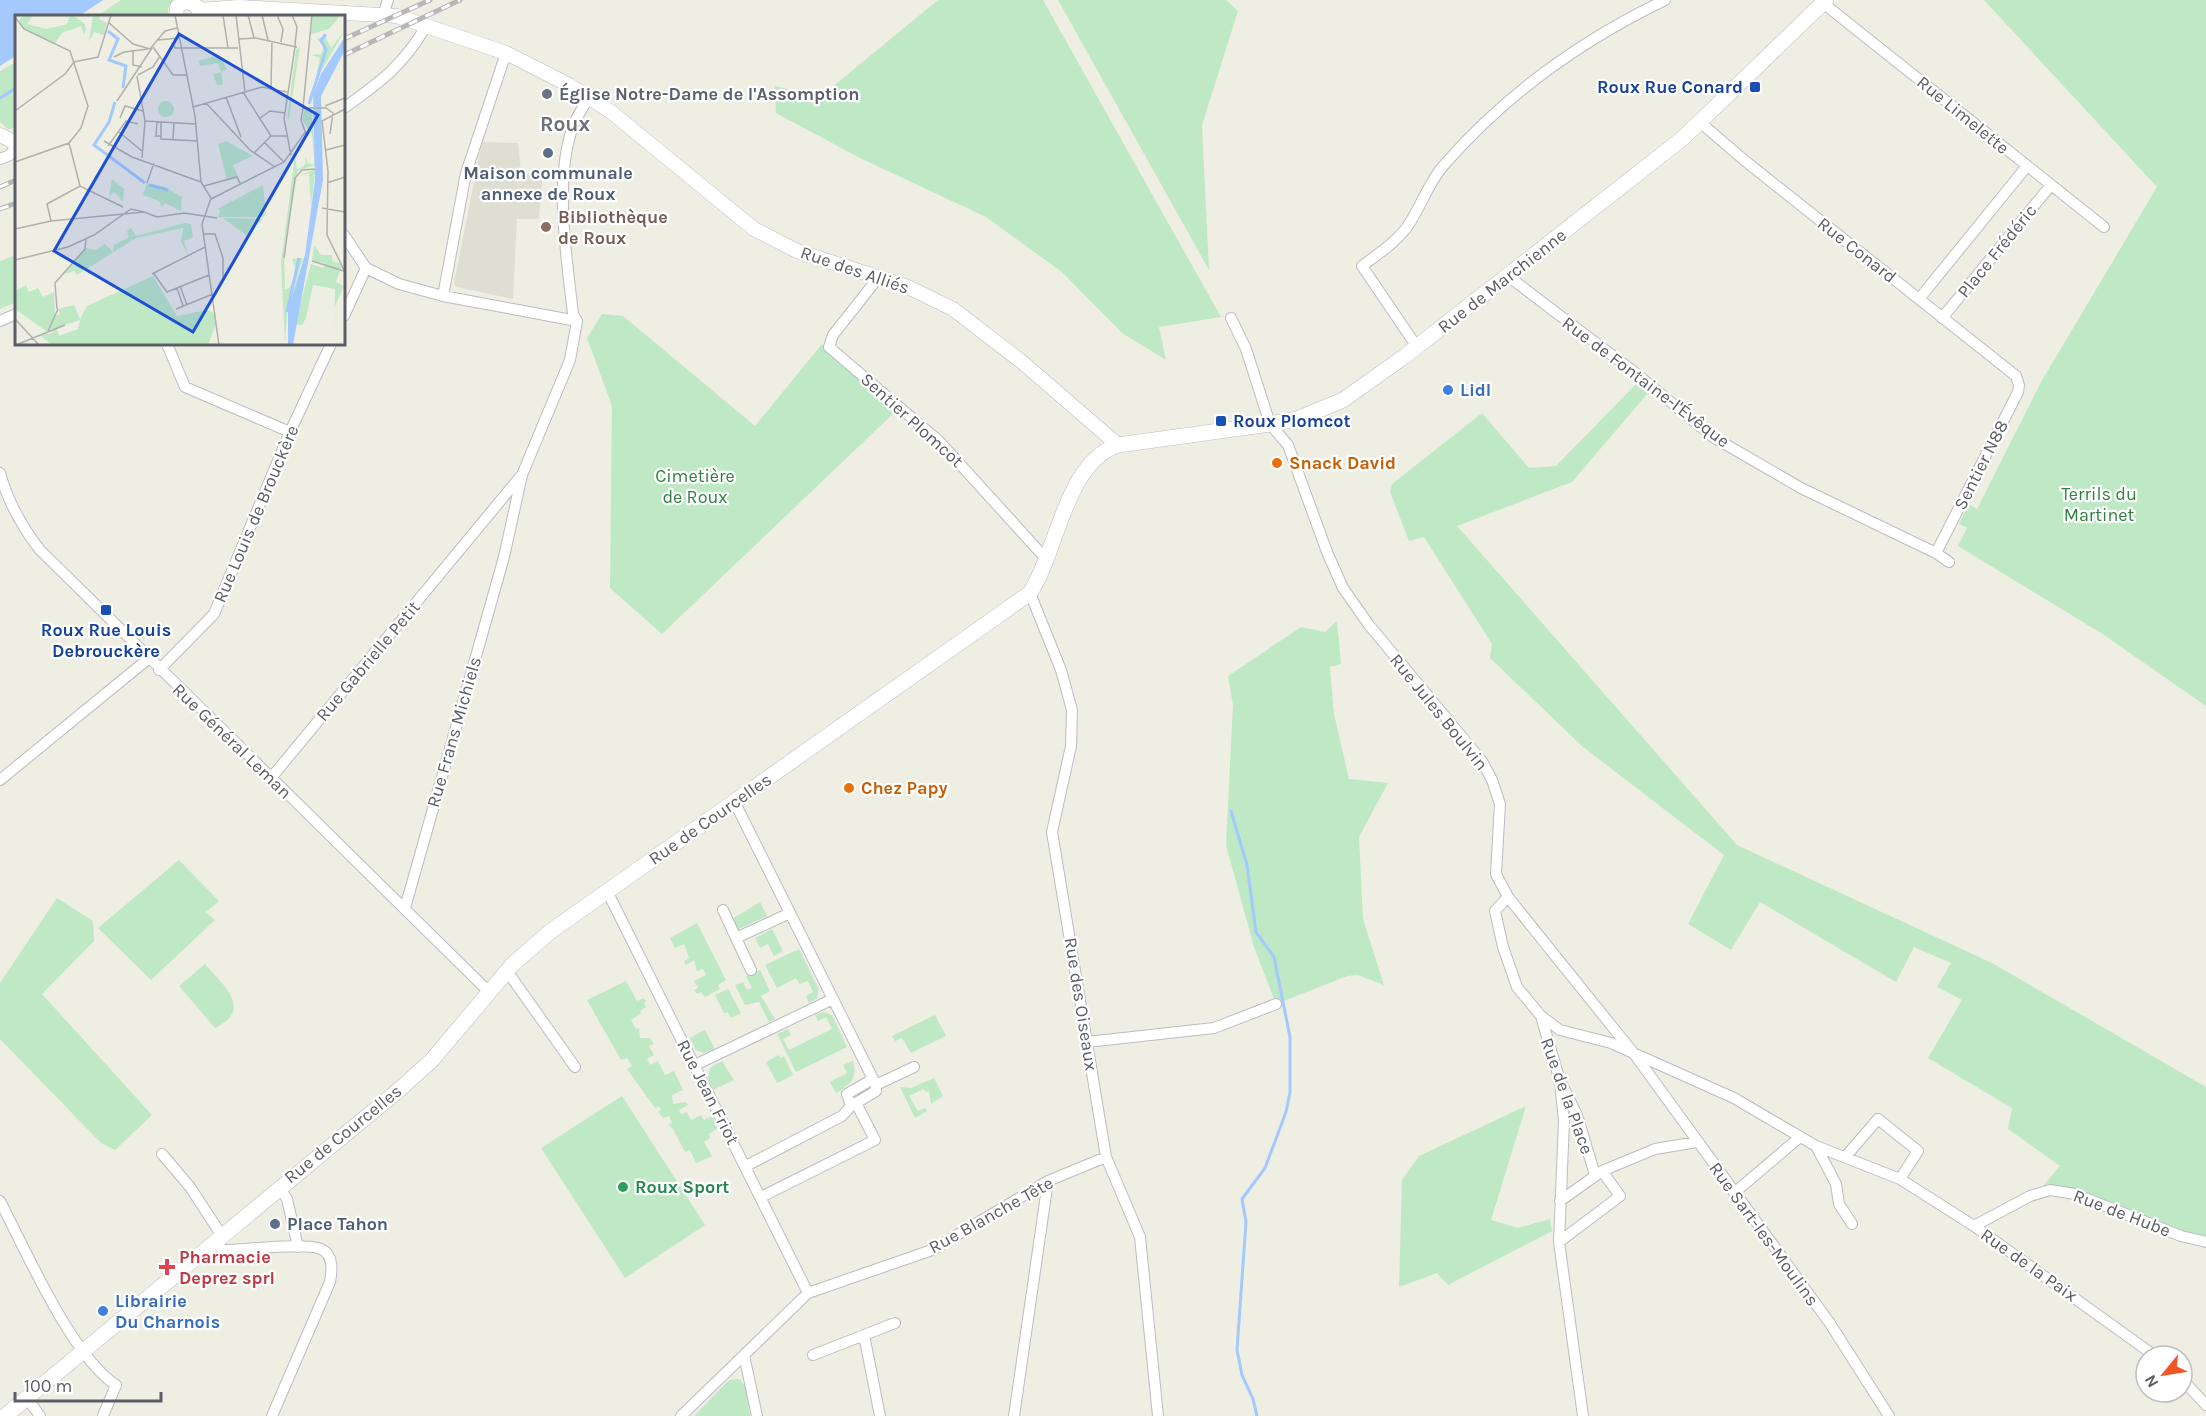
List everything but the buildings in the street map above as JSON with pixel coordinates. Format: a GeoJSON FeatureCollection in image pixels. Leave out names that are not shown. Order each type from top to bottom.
{"type":"FeatureCollection","features":[{"type":"Feature","properties":{"kind":"main road","name":"Rue de Marchienne"},"geometry":{"type":"LineString","coordinates":[[1118,445],[1298,419],[1343,400],[1417,347],[1701,123],[1825,2]]}},
{"type":"Feature","properties":{"kind":"main road","name":"Rue de Courcelles"},"geometry":{"type":"LineString","coordinates":[[5,1416],[432,1060],[507,971],[551,931],[1030,593],[1047,560],[1084,470],[1103,450],[1118,445]]}},
{"type":"Feature","properties":{"kind":"street"},"geometry":{"type":"LineString","coordinates":[[383,15],[388,0]]}},
{"type":"Feature","properties":{"kind":"street"},"geometry":{"type":"LineString","coordinates":[[1417,347],[1362,266],[1391,245],[1407,227],[1441,168],[1511,98],[1623,21],[1665,0]]}},
{"type":"Feature","properties":{"kind":"street","name":"Rue Limelette"},"geometry":{"type":"LineString","coordinates":[[1825,2],[2104,227]]}},
{"type":"Feature","properties":{"kind":"street","name":"Rue des Alliés"},"geometry":{"type":"LineString","coordinates":[[188,7],[239,7],[383,15],[426,26],[506,53],[590,96],[754,229],[797,251],[923,293],[953,309],[1038,375],[1118,445]]}},
{"type":"Feature","properties":{"kind":"street"},"geometry":{"type":"LineString","coordinates":[[345,107],[396,70],[414,48],[426,26]]}},
{"type":"Feature","properties":{"kind":"street"},"geometry":{"type":"LineString","coordinates":[[443,296],[466,172],[506,53]]}},
{"type":"Feature","properties":{"kind":"street"},"geometry":{"type":"LineString","coordinates":[[522,475],[570,360],[577,321],[573,314],[563,211],[566,157],[572,128],[590,96]]}},
{"type":"Feature","properties":{"kind":"street","name":"Rue Conard"},"geometry":{"type":"LineString","coordinates":[[1701,123],[2016,376]]}},
{"type":"Feature","properties":{"kind":"street"},"geometry":{"type":"LineString","coordinates":[[0,135],[15,142]]}},
{"type":"Feature","properties":{"kind":"street"},"geometry":{"type":"LineString","coordinates":[[0,159],[10,155],[15,144]]}},
{"type":"Feature","properties":{"kind":"street","name":"Place Frédéric"},"geometry":{"type":"LineString","coordinates":[[1919,299],[2027,166]]}},
{"type":"Feature","properties":{"kind":"street","name":"Place Frédéric"},"geometry":{"type":"LineString","coordinates":[[1942,318],[2051,185]]}},
{"type":"Feature","properties":{"kind":"street"},"geometry":{"type":"LineString","coordinates":[[345,236],[366,268],[399,284],[443,296],[577,321]]}},
{"type":"Feature","properties":{"kind":"street"},"geometry":{"type":"LineString","coordinates":[[345,314],[366,268]]}},
{"type":"Feature","properties":{"kind":"street","name":"Rue de Fontaine-l'Évêque"},"geometry":{"type":"LineString","coordinates":[[1508,276],[1638,375],[1713,437],[1801,488],[1936,553],[1949,562]]}},
{"type":"Feature","properties":{"kind":"street","name":"Sentier Plomcot"},"geometry":{"type":"LineString","coordinates":[[878,278],[833,335],[830,347],[939,441],[1047,560]]}},
{"type":"Feature","properties":{"kind":"street"},"geometry":{"type":"LineString","coordinates":[[0,321],[15,314]]}},
{"type":"Feature","properties":{"kind":"street"},"geometry":{"type":"LineString","coordinates":[[1231,318],[1246,349],[1270,424]]}},
{"type":"Feature","properties":{"kind":"street"},"geometry":{"type":"LineString","coordinates":[[167,345],[185,387],[290,432]]}},
{"type":"Feature","properties":{"kind":"street","name":"Rue Louis de Brouckère"},"geometry":{"type":"LineString","coordinates":[[159,670],[214,614],[290,432],[331,345]]}},
{"type":"Feature","properties":{"kind":"street","name":"Sentier N88"},"geometry":{"type":"LineString","coordinates":[[1936,553],[2018,392],[2019,385],[2016,376]]}},
{"type":"Feature","properties":{"kind":"street","name":"Rue Jules Boulvin"},"geometry":{"type":"LineString","coordinates":[[1270,424],[1288,445],[1327,552],[1343,588],[1369,625],[1482,762],[1492,780],[1500,804],[1496,874],[1508,897],[1635,1055]]}},
{"type":"Feature","properties":{"kind":"street","name":"Rue Gabrielle Petit"},"geometry":{"type":"LineString","coordinates":[[271,778],[522,475]]}},
{"type":"Feature","properties":{"kind":"street","name":"Rue Frans Michiels"},"geometry":{"type":"LineString","coordinates":[[405,908],[504,557],[522,475]]}},
{"type":"Feature","properties":{"kind":"street","name":"Rue Général Leman"},"geometry":{"type":"LineString","coordinates":[[1,479],[23,529],[40,550],[159,670],[405,908],[488,992]]}},
{"type":"Feature","properties":{"kind":"street","name":"Rue des Oiseaux"},"geometry":{"type":"LineString","coordinates":[[1030,593],[1061,670],[1072,710],[1071,746],[1052,832],[1106,1157],[1140,1237],[1158,1416]]}},
{"type":"Feature","properties":{"kind":"street"},"geometry":{"type":"LineString","coordinates":[[0,780],[148,659]]}},
{"type":"Feature","properties":{"kind":"street"},"geometry":{"type":"LineString","coordinates":[[735,803],[875,1085]]}},
{"type":"Feature","properties":{"kind":"street","name":"Rue Jean Friot"},"geometry":{"type":"LineString","coordinates":[[607,891],[808,1293]]}},
{"type":"Feature","properties":{"kind":"street"},"geometry":{"type":"LineString","coordinates":[[1508,897],[1495,911],[1503,947],[1517,987],[1540,1016]]}},
{"type":"Feature","properties":{"kind":"street"},"geometry":{"type":"LineString","coordinates":[[723,910],[751,970]]}},
{"type":"Feature","properties":{"kind":"street"},"geometry":{"type":"LineString","coordinates":[[736,938],[790,913]]}},
{"type":"Feature","properties":{"kind":"street"},"geometry":{"type":"LineString","coordinates":[[507,971],[575,1067]]}},
{"type":"Feature","properties":{"kind":"street"},"geometry":{"type":"LineString","coordinates":[[693,1066],[833,999]]}},
{"type":"Feature","properties":{"kind":"street"},"geometry":{"type":"LineString","coordinates":[[1087,1042],[1214,1028],[1276,1004]]}},
{"type":"Feature","properties":{"kind":"street","name":"Rue de la Paix"},"geometry":{"type":"LineString","coordinates":[[1540,1016],[1560,1030],[1611,1043],[1734,1098],[1816,1146],[1900,1179],[1974,1226],[2138,1344]]}},
{"type":"Feature","properties":{"kind":"street","name":"Rue de la Place"},"geometry":{"type":"LineString","coordinates":[[1540,1016],[1560,1082],[1577,1114],[1599,1173],[1620,1196],[1559,1242]]}},
{"type":"Feature","properties":{"kind":"street","name":"Rue Sart-les-Moulins"},"geometry":{"type":"LineString","coordinates":[[1635,1055],[1829,1322],[1889,1416]]}},
{"type":"Feature","properties":{"kind":"street"},"geometry":{"type":"LineString","coordinates":[[761,1197],[875,1140],[848,1094],[875,1085],[914,1067]]}},
{"type":"Feature","properties":{"kind":"street"},"geometry":{"type":"LineString","coordinates":[[1560,1082],[1564,1121],[1559,1242],[1583,1416]]}},
{"type":"Feature","properties":{"kind":"street"},"geometry":{"type":"LineString","coordinates":[[746,1166],[842,1116],[853,1105]]}},
{"type":"Feature","properties":{"kind":"street"},"geometry":{"type":"LineString","coordinates":[[1846,1156],[1878,1119],[1918,1151],[1900,1179]]}},
{"type":"Feature","properties":{"kind":"street"},"geometry":{"type":"LineString","coordinates":[[1734,1193],[1800,1137]]}},
{"type":"Feature","properties":{"kind":"street"},"geometry":{"type":"LineString","coordinates":[[1560,1201],[1599,1173],[1655,1149],[1697,1142]]}},
{"type":"Feature","properties":{"kind":"street"},"geometry":{"type":"LineString","coordinates":[[1816,1146],[1836,1184],[1839,1204],[1852,1224]]}},
{"type":"Feature","properties":{"kind":"street"},"geometry":{"type":"LineString","coordinates":[[162,1154],[190,1187],[224,1250],[298,1247],[321,1249],[329,1256],[333,1268],[330,1282],[272,1416]]}},
{"type":"Feature","properties":{"kind":"street","name":"Rue Blanche Tête"},"geometry":{"type":"LineString","coordinates":[[808,1293],[932,1250],[1048,1181],[1106,1157]]}},
{"type":"Feature","properties":{"kind":"street"},"geometry":{"type":"LineString","coordinates":[[1014,1416],[1048,1181]]}},
{"type":"Feature","properties":{"kind":"street","name":"Rue de Courcelles"},"geometry":{"type":"LineString","coordinates":[[279,1187],[287,1199],[298,1247]]}},
{"type":"Feature","properties":{"kind":"street","name":"Rue de Hube"},"geometry":{"type":"LineString","coordinates":[[1974,1226],[2030,1196],[2050,1190],[2075,1194],[2181,1236],[2206,1242]]}},
{"type":"Feature","properties":{"kind":"street"},"geometry":{"type":"LineString","coordinates":[[0,1201],[47,1292],[83,1351],[95,1368],[116,1385],[103,1416]]}},
{"type":"Feature","properties":{"kind":"street"},"geometry":{"type":"LineString","coordinates":[[681,1416],[808,1293]]}},
{"type":"Feature","properties":{"kind":"street"},"geometry":{"type":"LineString","coordinates":[[813,1355],[895,1323]]}},
{"type":"Feature","properties":{"kind":"street"},"geometry":{"type":"LineString","coordinates":[[864,1335],[880,1416]]}},
{"type":"Feature","properties":{"kind":"street"},"geometry":{"type":"LineString","coordinates":[[744,1355],[757,1416]]}},
{"type":"Feature","properties":{"kind":"street"},"geometry":{"type":"LineString","coordinates":[[2194,1392],[2206,1405]]}},
{"type":"Feature","properties":{"kind":"street"},"geometry":{"type":"LineString","coordinates":[[27,1398],[40,1416]]}},
{"type":"Feature","properties":{"kind":"shaded area"},"geometry":{"type":"Polygon","coordinates":[[[482,142],[518,143],[521,172],[536,175],[537,172],[543,172],[539,219],[517,219],[513,299],[456,287],[454,283],[482,142]]]}},
{"type":"Feature","properties":{"kind":"green space"},"geometry":{"type":"Polygon","coordinates":[[[121,0],[173,0],[168,8],[168,15],[98,15],[121,0]]]}},
{"type":"Feature","properties":{"kind":"green space"},"geometry":{"type":"Polygon","coordinates":[[[938,0],[1043,0],[1221,317],[1159,327],[1166,360],[1122,333],[1062,272],[986,217],[860,158],[776,113],[775,86],[820,97],[938,0]]]}},
{"type":"Feature","properties":{"kind":"green space"},"geometry":{"type":"Polygon","coordinates":[[[1058,0],[1226,0],[1238,11],[1202,125],[1209,270],[1058,0]]]}},
{"type":"Feature","properties":{"kind":"green space","name":"Terrils du Martinet"},"geometry":{"type":"Polygon","coordinates":[[[1984,0],[2206,0],[2206,706],[2104,635],[1958,546],[1967,528],[1959,524],[1969,504],[1977,509],[2041,382],[2157,187],[1984,0]]]}},
{"type":"Feature","properties":{"kind":"green space"},"geometry":{"type":"Polygon","coordinates":[[[15,63],[15,128],[8,129],[0,122],[0,71],[15,63]]]}},
{"type":"Feature","properties":{"kind":"green space"},"geometry":{"type":"Polygon","coordinates":[[[15,255],[15,302],[0,309],[0,261],[15,255]]]}},
{"type":"Feature","properties":{"kind":"green space","name":"Cimetière de Roux"},"geometry":{"type":"Polygon","coordinates":[[[602,314],[623,316],[755,426],[822,344],[898,409],[662,634],[610,588],[612,406],[587,338],[602,314]]]}},
{"type":"Feature","properties":{"kind":"green space"},"geometry":{"type":"Polygon","coordinates":[[[1638,382],[1648,393],[1572,482],[1457,526],[1737,845],[1992,963],[2206,1087],[2206,1239],[2194,1237],[2053,1185],[2043,1186],[2060,1166],[2008,1129],[2012,1108],[1928,1058],[1962,1000],[1937,987],[1951,963],[1914,947],[1896,982],[1760,902],[1731,950],[1688,924],[1724,855],[1583,747],[1490,658],[1492,644],[1424,537],[1409,541],[1390,492],[1392,484],[1482,413],[1529,468],[1556,466],[1638,382]]]}},
{"type":"Feature","properties":{"kind":"green space"},"geometry":{"type":"Polygon","coordinates":[[[1337,621],[1341,664],[1330,667],[1334,714],[1349,779],[1388,783],[1359,837],[1363,919],[1384,985],[1358,975],[1347,976],[1276,1004],[1254,947],[1226,845],[1233,705],[1228,676],[1301,627],[1325,632],[1337,621]]]}},
{"type":"Feature","properties":{"kind":"green space"},"geometry":{"type":"Polygon","coordinates":[[[179,860],[219,901],[206,912],[215,920],[151,980],[98,928],[179,860]]]}},
{"type":"Feature","properties":{"kind":"green space"},"geometry":{"type":"Polygon","coordinates":[[[57,898],[93,921],[94,941],[42,994],[152,1115],[115,1150],[101,1143],[0,1039],[0,983],[57,898]]]}},
{"type":"Feature","properties":{"kind":"green space"},"geometry":{"type":"Polygon","coordinates":[[[760,902],[767,916],[737,930],[732,919],[760,902]]]}},
{"type":"Feature","properties":{"kind":"green space"},"geometry":{"type":"Polygon","coordinates":[[[697,923],[726,980],[718,985],[720,989],[705,997],[701,992],[697,994],[694,990],[698,988],[694,981],[706,975],[703,969],[697,971],[694,960],[686,965],[684,961],[689,958],[684,944],[675,948],[670,938],[697,923]]]}},
{"type":"Feature","properties":{"kind":"green space"},"geometry":{"type":"Polygon","coordinates":[[[772,929],[783,951],[774,956],[768,944],[760,948],[755,938],[772,929]]]}},
{"type":"Feature","properties":{"kind":"green space"},"geometry":{"type":"Polygon","coordinates":[[[799,949],[819,990],[817,998],[809,1003],[806,996],[813,992],[808,981],[800,984],[796,978],[777,988],[765,965],[799,949]]]}},
{"type":"Feature","properties":{"kind":"green space"},"geometry":{"type":"Polygon","coordinates":[[[205,964],[226,988],[234,1005],[227,1021],[215,1028],[179,986],[205,964]]]}},
{"type":"Feature","properties":{"kind":"green space"},"geometry":{"type":"Polygon","coordinates":[[[760,970],[770,991],[761,996],[775,1019],[769,1022],[759,1002],[745,1005],[735,985],[743,982],[747,990],[752,988],[746,976],[760,970]]]}},
{"type":"Feature","properties":{"kind":"green space"},"geometry":{"type":"Polygon","coordinates":[[[626,981],[637,1001],[644,998],[646,1001],[644,1003],[646,1007],[640,1011],[641,1014],[631,1020],[636,1029],[639,1028],[640,1038],[650,1038],[654,1044],[649,1046],[654,1055],[647,1059],[650,1065],[658,1061],[665,1075],[674,1071],[683,1090],[672,1095],[673,1104],[686,1102],[688,1105],[679,1110],[681,1114],[687,1112],[691,1120],[701,1115],[704,1120],[712,1116],[718,1128],[709,1134],[710,1138],[704,1142],[712,1156],[696,1163],[690,1150],[685,1152],[673,1129],[668,1125],[672,1123],[669,1116],[663,1118],[658,1112],[661,1110],[659,1106],[655,1108],[627,1069],[632,1066],[627,1058],[621,1060],[587,1000],[626,981]]]}},
{"type":"Feature","properties":{"kind":"green space"},"geometry":{"type":"Polygon","coordinates":[[[728,989],[741,1013],[731,1018],[728,1012],[724,1013],[715,995],[728,989]]]}},
{"type":"Feature","properties":{"kind":"green space"},"geometry":{"type":"Polygon","coordinates":[[[824,1012],[832,1015],[847,1047],[796,1072],[777,1034],[788,1029],[791,1035],[783,1039],[789,1050],[832,1029],[826,1017],[818,1021],[815,1015],[824,1012]]]}},
{"type":"Feature","properties":{"kind":"green space"},"geometry":{"type":"Polygon","coordinates":[[[935,1015],[946,1036],[911,1053],[902,1038],[895,1041],[892,1036],[935,1015]]]}},
{"type":"Feature","properties":{"kind":"green space"},"geometry":{"type":"Polygon","coordinates":[[[705,1030],[715,1049],[704,1053],[696,1050],[690,1038],[705,1030]]]}},
{"type":"Feature","properties":{"kind":"green space"},"geometry":{"type":"Polygon","coordinates":[[[779,1055],[781,1058],[784,1056],[793,1075],[777,1083],[766,1062],[779,1055]]]}},
{"type":"Feature","properties":{"kind":"green space"},"geometry":{"type":"Polygon","coordinates":[[[722,1061],[734,1080],[713,1090],[708,1078],[710,1068],[722,1061]]]}},
{"type":"Feature","properties":{"kind":"green space"},"geometry":{"type":"Polygon","coordinates":[[[853,1061],[852,1080],[836,1093],[830,1082],[847,1073],[843,1065],[853,1061]]]}},
{"type":"Feature","properties":{"kind":"green space"},"geometry":{"type":"Polygon","coordinates":[[[934,1078],[943,1096],[931,1104],[929,1091],[926,1092],[924,1089],[909,1096],[918,1111],[925,1108],[927,1111],[915,1118],[900,1087],[911,1088],[934,1078]]]}},
{"type":"Feature","properties":{"kind":"green space","name":"Roux Sport"},"geometry":{"type":"Polygon","coordinates":[[[622,1096],[705,1225],[625,1278],[541,1148],[622,1096]]]}},
{"type":"Feature","properties":{"kind":"green space"},"geometry":{"type":"Polygon","coordinates":[[[1526,1106],[1491,1220],[1518,1228],[1550,1219],[1552,1231],[1448,1285],[1437,1273],[1399,1287],[1402,1180],[1419,1156],[1526,1106]]]}},
{"type":"Feature","properties":{"kind":"green space"},"geometry":{"type":"Polygon","coordinates":[[[739,1379],[745,1386],[750,1416],[694,1416],[729,1380],[739,1379]]]}},
{"type":"Feature","properties":{"kind":"water"},"geometry":{"type":"Polygon","coordinates":[[[0,0],[103,0],[80,15],[15,15],[15,57],[0,66],[0,0]]]}},
{"type":"Feature","properties":{"kind":"waterway"},"geometry":{"type":"LineString","coordinates":[[0,98],[15,89]]}},
{"type":"Feature","properties":{"kind":"waterway"},"geometry":{"type":"LineString","coordinates":[[1231,811],[1247,865],[1256,932],[1274,957],[1290,1037],[1290,1092],[1286,1112],[1265,1168],[1242,1199],[1246,1222],[1237,1350],[1242,1375],[1253,1399],[1257,1416]]}},
{"type":"Feature","properties":{"kind":"railway"},"geometry":{"type":"LineString","coordinates":[[345,39],[430,0]]}},
{"type":"Feature","properties":{"kind":"railway"},"geometry":{"type":"LineString","coordinates":[[345,55],[460,0]]}},
{"type":"Feature","properties":{"kind":"railway"},"geometry":{"type":"LineString","coordinates":[[0,187],[15,180]]}},
{"type":"Feature","properties":{"kind":"railway"},"geometry":{"type":"LineString","coordinates":[[0,209],[15,203]]}},
{"type":"Feature","properties":{"kind":"place","name":"Roux Rue Conard"},"geometry":{"type":"Point","coordinates":[1755,87]}},
{"type":"Feature","properties":{"kind":"place","name":"Église Notre-Dame de l'Assomption"},"geometry":{"type":"Point","coordinates":[547,94]}},
{"type":"Feature","properties":{"kind":"place","name":"Maison communale annexe de Roux"},"geometry":{"type":"Point","coordinates":[548,153]}},
{"type":"Feature","properties":{"kind":"place","name":"Bibliothèque de Roux"},"geometry":{"type":"Point","coordinates":[546,227]}},
{"type":"Feature","properties":{"kind":"place","name":"Lidl"},"geometry":{"type":"Point","coordinates":[1448,390]}},
{"type":"Feature","properties":{"kind":"place","name":"Roux Plomcot"},"geometry":{"type":"Point","coordinates":[1221,421]}},
{"type":"Feature","properties":{"kind":"place","name":"Snack David"},"geometry":{"type":"Point","coordinates":[1277,463]}},
{"type":"Feature","properties":{"kind":"place","name":"Roux Rue Louis Debrouckère"},"geometry":{"type":"Point","coordinates":[106,610]}},
{"type":"Feature","properties":{"kind":"place","name":"Chez Papy"},"geometry":{"type":"Point","coordinates":[849,788]}},
{"type":"Feature","properties":{"kind":"place","name":"Roux Sport"},"geometry":{"type":"Point","coordinates":[623,1187]}},
{"type":"Feature","properties":{"kind":"place","name":"Place Tahon"},"geometry":{"type":"Point","coordinates":[275,1224]}},
{"type":"Feature","properties":{"kind":"place","name":"Pharmacie Deprez sprl"},"geometry":{"type":"Point","coordinates":[167,1267]}},
{"type":"Feature","properties":{"kind":"place","name":"Librairie Du Charnois"},"geometry":{"type":"Point","coordinates":[103,1311]}},
{"type":"Feature","properties":{"kind":"district","name":"Roux"},"geometry":{"type":"Point","coordinates":[565,124]}}]}
